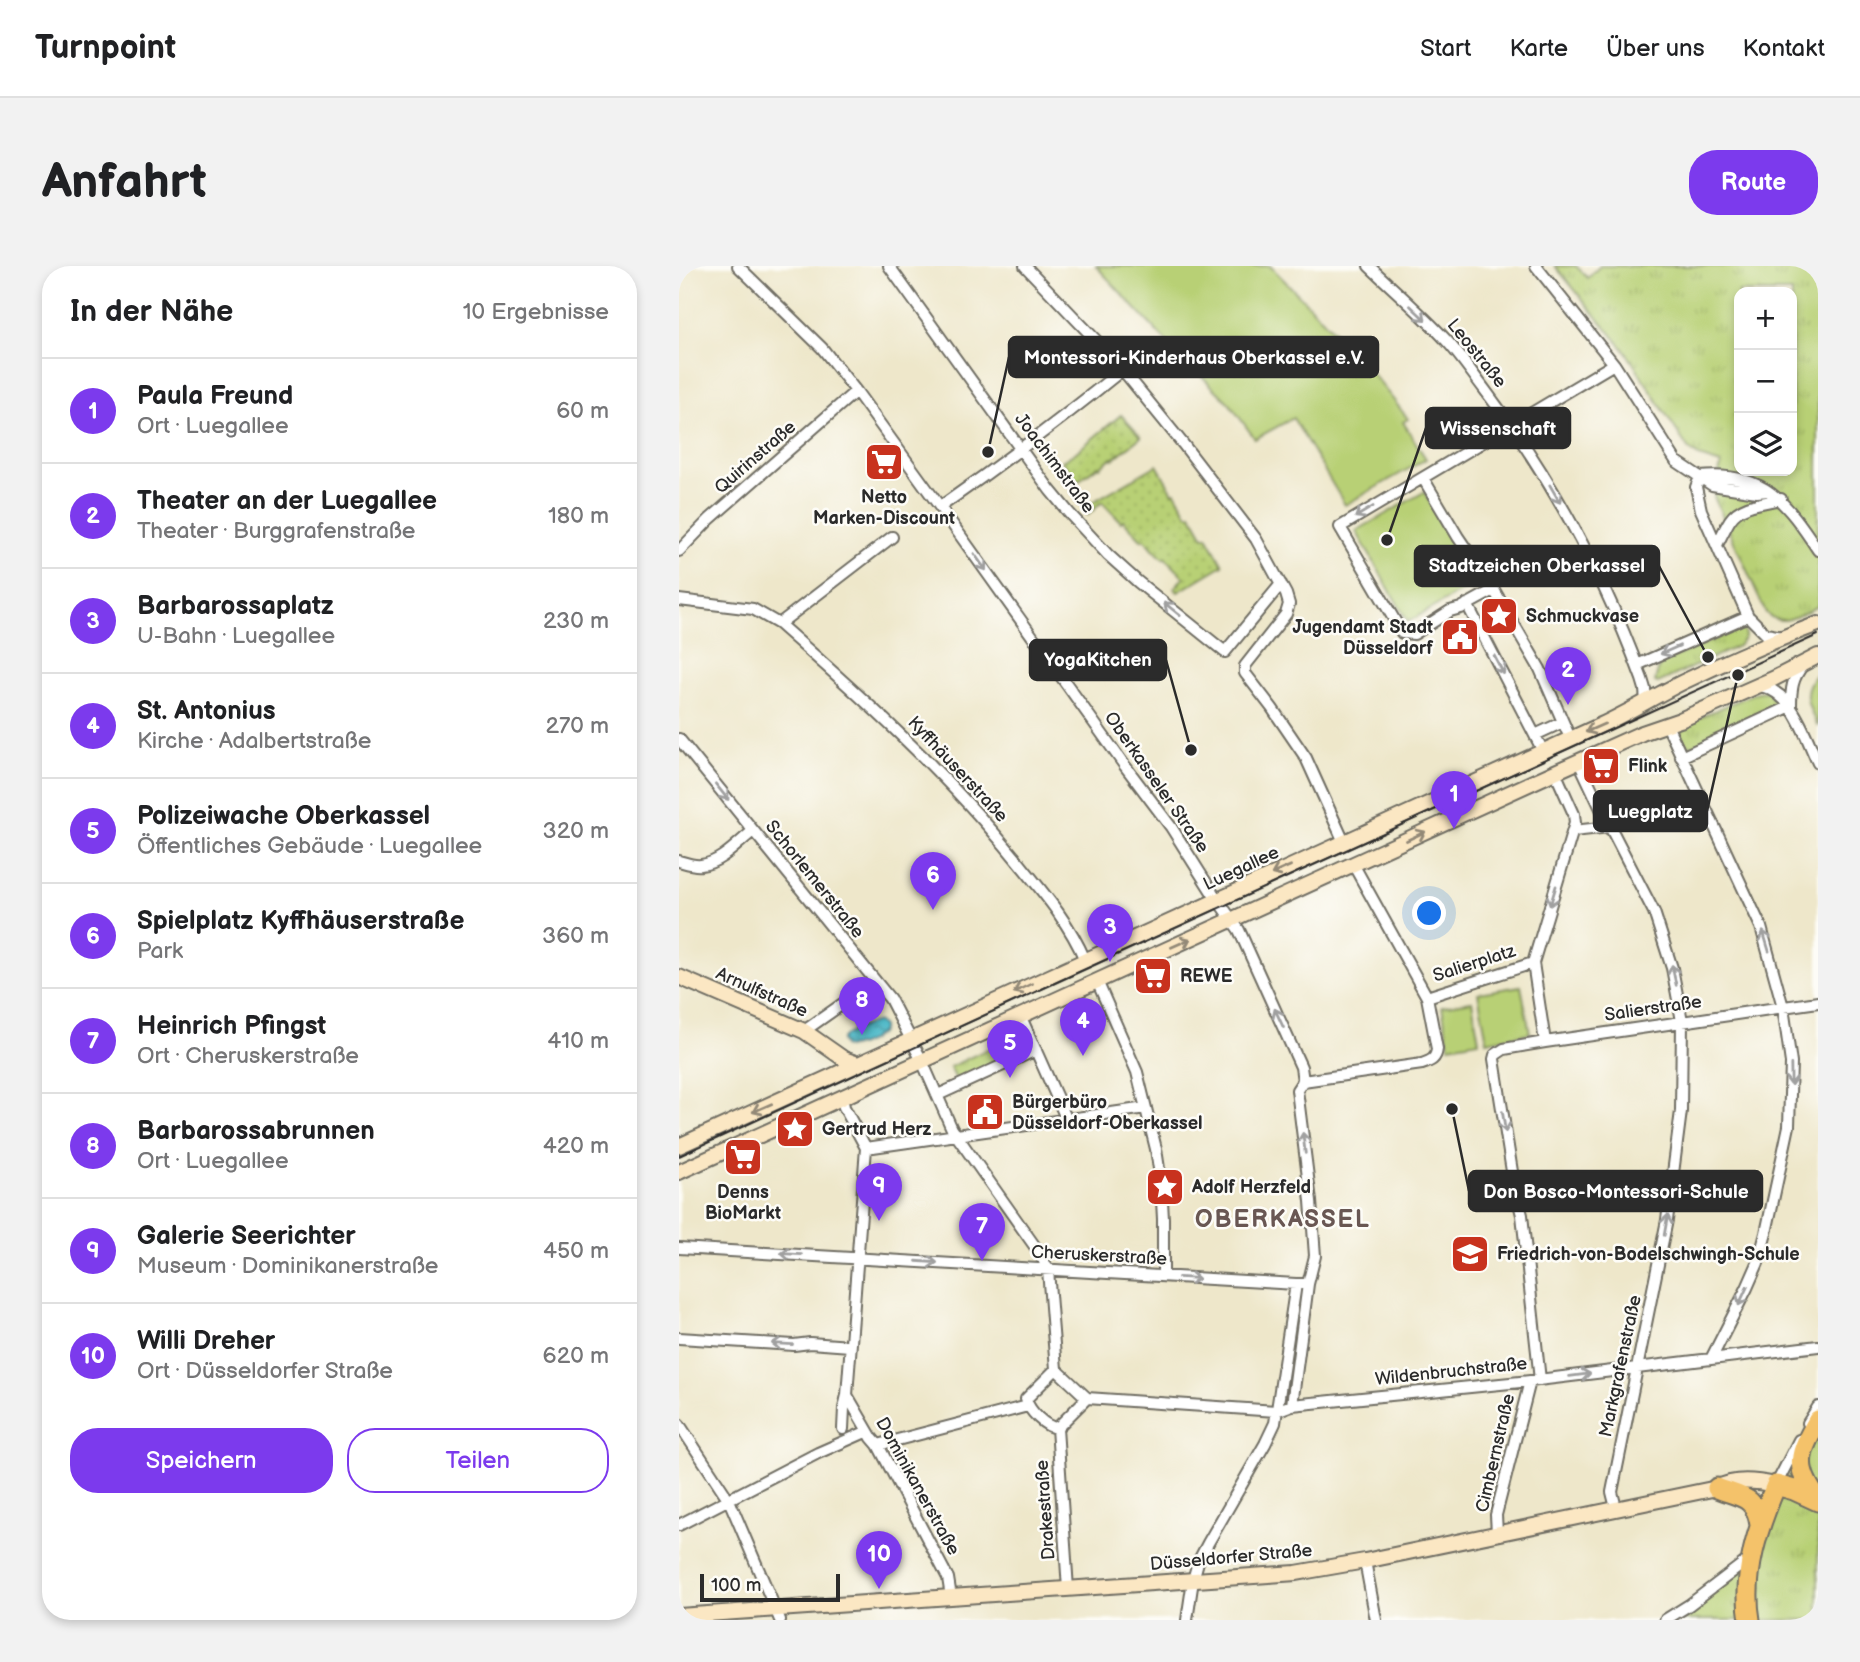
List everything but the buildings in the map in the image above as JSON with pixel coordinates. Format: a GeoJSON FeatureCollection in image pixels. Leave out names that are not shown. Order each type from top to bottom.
{"type":"FeatureCollection","features":[{"type":"Feature","properties":{"kind":"highway"},"geometry":{"type":"LineString","coordinates":[[1818,1420],[1801,1457],[1805,1481],[1818,1501]]}},
{"type":"Feature","properties":{"kind":"highway"},"geometry":{"type":"LineString","coordinates":[[1750,1620],[1751,1561],[1760,1525],[1776,1485],[1818,1501]]}},
{"type":"Feature","properties":{"kind":"highway"},"geometry":{"type":"LineString","coordinates":[[1717,1488],[1750,1501],[1758,1513],[1760,1525]]}},
{"type":"Feature","properties":{"kind":"main road","name":"Luegallee"},"geometry":{"type":"LineString","coordinates":[[679,1146],[824,1080],[851,1062],[913,1043],[1086,960],[1646,703],[1687,681],[1818,624]]}},
{"type":"Feature","properties":{"kind":"main road"},"geometry":{"type":"LineString","coordinates":[[679,1172],[1555,772],[1758,686],[1818,656]]}},
{"type":"Feature","properties":{"kind":"main road","name":"Arnulfstraße"},"geometry":{"type":"LineString","coordinates":[[679,977],[804,1031],[851,1062]]}},
{"type":"Feature","properties":{"kind":"main road"},"geometry":{"type":"LineString","coordinates":[[824,1080],[832,1065],[827,1047]]}},
{"type":"Feature","properties":{"kind":"main road","name":"Düsseldorfer Straße"},"geometry":{"type":"LineString","coordinates":[[679,1616],[778,1614],[951,1597],[1296,1573],[1717,1488],[1725,1483],[1745,1481],[1776,1485]]}},
{"type":"Feature","properties":{"kind":"street","name":"Oberkasseler Straße"},"geometry":{"type":"LineString","coordinates":[[738,266],[822,348],[856,391],[1171,827],[1217,900],[1233,919],[1296,1052],[1303,1074],[1303,1081],[1297,1090],[1315,1256],[1308,1284],[1292,1405]]}},
{"type":"Feature","properties":{"kind":"street","name":"Joachimstraße"},"geometry":{"type":"LineString","coordinates":[[889,266],[1050,490],[1108,555],[1225,652],[1281,584]]}},
{"type":"Feature","properties":{"kind":"street"},"geometry":{"type":"LineString","coordinates":[[1025,266],[1122,370],[1183,444],[1256,540],[1281,584],[1289,604],[1286,614],[1245,666],[1245,673],[1285,724],[1306,758],[1343,842]]}},
{"type":"Feature","properties":{"kind":"street","name":"Leostraße"},"geometry":{"type":"LineString","coordinates":[[1369,266],[1447,340],[1512,425],[1547,480],[1579,536],[1609,600],[1646,689],[1646,703]]}},
{"type":"Feature","properties":{"kind":"street"},"geometry":{"type":"LineString","coordinates":[[1536,266],[1614,364],[1671,455],[1712,485],[1757,492],[1768,491],[1781,499],[1818,550]]}},
{"type":"Feature","properties":{"kind":"street"},"geometry":{"type":"LineString","coordinates":[[1494,590],[1450,611],[1414,634],[1402,633],[1340,527],[1614,364]]}},
{"type":"Feature","properties":{"kind":"street"},"geometry":{"type":"LineString","coordinates":[[940,507],[1022,449],[1122,370]]}},
{"type":"Feature","properties":{"kind":"street","name":"Quirinstraße"},"geometry":{"type":"LineString","coordinates":[[679,551],[710,519],[856,391]]}},
{"type":"Feature","properties":{"kind":"street"},"geometry":{"type":"LineString","coordinates":[[1700,477],[1696,487],[1698,501],[1748,616],[1766,634],[1784,637]]}},
{"type":"Feature","properties":{"kind":"street"},"geometry":{"type":"LineString","coordinates":[[1423,478],[1540,669],[1570,738]]}},
{"type":"Feature","properties":{"kind":"street"},"geometry":{"type":"LineString","coordinates":[[1717,545],[1730,519],[1739,511],[1781,499]]}},
{"type":"Feature","properties":{"kind":"street"},"geometry":{"type":"LineString","coordinates":[[779,624],[892,537]]}},
{"type":"Feature","properties":{"kind":"street","name":"Kyffhäuserstraße"},"geometry":{"type":"LineString","coordinates":[[679,600],[753,609],[779,624],[899,731],[990,827],[1051,901],[1086,960]]}},
{"type":"Feature","properties":{"kind":"street"},"geometry":{"type":"LineString","coordinates":[[1467,604],[1543,751]]}},
{"type":"Feature","properties":{"kind":"street"},"geometry":{"type":"LineString","coordinates":[[1637,665],[1748,616]]}},
{"type":"Feature","properties":{"kind":"street"},"geometry":{"type":"LineString","coordinates":[[1791,706],[1794,678],[1803,665]]}},
{"type":"Feature","properties":{"kind":"street"},"geometry":{"type":"LineString","coordinates":[[1758,686],[1772,689],[1791,706],[1818,763]]}},
{"type":"Feature","properties":{"kind":"street"},"geometry":{"type":"LineString","coordinates":[[1681,757],[1791,706]]}},
{"type":"Feature","properties":{"kind":"street"},"geometry":{"type":"LineString","coordinates":[[1535,736],[1563,722]]}},
{"type":"Feature","properties":{"kind":"street"},"geometry":{"type":"LineString","coordinates":[[1667,725],[1761,927],[1783,1007],[1791,1063],[1789,1126],[1758,1262],[1711,1359]]}},
{"type":"Feature","properties":{"kind":"street","name":"Schorlemerstraße"},"geometry":{"type":"LineString","coordinates":[[679,739],[890,999],[913,1043]]}},
{"type":"Feature","properties":{"kind":"street","name":"Markgrafenstraße"},"geometry":{"type":"LineString","coordinates":[[1579,762],[1661,930],[1672,968],[1682,1021],[1681,1111],[1675,1168],[1612,1492],[1616,1508]]}},
{"type":"Feature","properties":{"kind":"street"},"geometry":{"type":"LineString","coordinates":[[1545,1042],[1533,963],[1573,831],[1574,814],[1555,772]]}},
{"type":"Feature","properties":{"kind":"street"},"geometry":{"type":"LineString","coordinates":[[1573,831],[1610,827]]}},
{"type":"Feature","properties":{"kind":"street"},"geometry":{"type":"LineString","coordinates":[[679,861],[701,866],[711,863],[753,831]]}},
{"type":"Feature","properties":{"kind":"street"},"geometry":{"type":"LineString","coordinates":[[1303,1081],[1422,1064],[1436,1056],[1427,997],[1353,864]]}},
{"type":"Feature","properties":{"kind":"street","name":"Salierplatz"},"geometry":{"type":"LineString","coordinates":[[1427,997],[1533,963]]}},
{"type":"Feature","properties":{"kind":"street"},"geometry":{"type":"LineString","coordinates":[[804,1031],[876,981]]}},
{"type":"Feature","properties":{"kind":"street"},"geometry":{"type":"LineString","coordinates":[[1097,981],[1137,1072],[1156,1149],[1161,1182],[1163,1276]]}},
{"type":"Feature","properties":{"kind":"street","name":"Salierstraße"},"geometry":{"type":"LineString","coordinates":[[1495,1055],[1504,1049],[1545,1042],[1818,1002]]}},
{"type":"Feature","properties":{"kind":"street"},"geometry":{"type":"LineString","coordinates":[[1020,1016],[1066,1118]]}},
{"type":"Feature","properties":{"kind":"street"},"geometry":{"type":"LineString","coordinates":[[913,1043],[950,1124],[1041,1255],[1048,1270],[1056,1369],[1087,1398],[1057,1428],[1051,1427],[1028,1406],[1026,1399],[1056,1369]]}},
{"type":"Feature","properties":{"kind":"street"},"geometry":{"type":"LineString","coordinates":[[938,1095],[1036,1050]]}},
{"type":"Feature","properties":{"kind":"street","name":"Cimbernstraße"},"geometry":{"type":"LineString","coordinates":[[1495,1055],[1511,1170],[1522,1215],[1535,1381],[1496,1515],[1497,1533]]}},
{"type":"Feature","properties":{"kind":"street"},"geometry":{"type":"LineString","coordinates":[[843,1429],[866,1148],[844,1107],[844,1097]]}},
{"type":"Feature","properties":{"kind":"street"},"geometry":{"type":"LineString","coordinates":[[866,1148],[1146,1108]]}},
{"type":"Feature","properties":{"kind":"street","name":"Cheruskerstraße"},"geometry":{"type":"LineString","coordinates":[[679,1248],[1308,1284]]}},
{"type":"Feature","properties":{"kind":"street"},"geometry":{"type":"LineString","coordinates":[[1187,1620],[1198,1562],[1275,1423],[1296,1284]]}},
{"type":"Feature","properties":{"kind":"street"},"geometry":{"type":"LineString","coordinates":[[679,1338],[850,1346]]}},
{"type":"Feature","properties":{"kind":"street","name":"Wildenbruchstraße"},"geometry":{"type":"LineString","coordinates":[[1087,1398],[1276,1411],[1292,1405],[1535,1381],[1818,1346]]}},
{"type":"Feature","properties":{"kind":"street","name":"Dominikanerstraße"},"geometry":{"type":"LineString","coordinates":[[847,1395],[879,1445],[948,1578],[951,1597]]}},
{"type":"Feature","properties":{"kind":"street"},"geometry":{"type":"LineString","coordinates":[[879,1445],[1028,1406]]}},
{"type":"Feature","properties":{"kind":"street"},"geometry":{"type":"LineString","coordinates":[[1776,1485],[1818,1407]]}},
{"type":"Feature","properties":{"kind":"street"},"geometry":{"type":"LineString","coordinates":[[679,1424],[729,1500],[778,1614]]}},
{"type":"Feature","properties":{"kind":"street","name":"Drakestraße"},"geometry":{"type":"LineString","coordinates":[[1057,1428],[1068,1589]]}},
{"type":"Feature","properties":{"kind":"street"},"geometry":{"type":"LineString","coordinates":[[679,1525],[868,1430]]}},
{"type":"Feature","properties":{"kind":"street"},"geometry":{"type":"LineString","coordinates":[[1365,1561],[1377,1620]]}},
{"type":"Feature","properties":{"kind":"street"},"geometry":{"type":"LineString","coordinates":[[1665,1620],[1744,1563],[1751,1561]]}},
{"type":"Feature","properties":{"kind":"green space"},"geometry":{"type":"Polygon","coordinates":[[[1096,266],[1270,266],[1376,378],[1408,419],[1403,422],[1426,459],[1345,505],[1293,418],[1255,439],[1229,403],[1161,336],[1096,266]]]}},
{"type":"Feature","properties":{"kind":"green space"},"geometry":{"type":"Polygon","coordinates":[[[1555,266],[1576,266],[1588,278],[1600,266],[1818,266],[1818,606],[1785,620],[1772,618],[1766,613],[1714,497],[1721,464],[1702,458],[1689,450],[1626,352],[1555,266]]]}},
{"type":"Feature","properties":{"kind":"green space"},"geometry":{"type":"Polygon","coordinates":[[[1121,415],[1141,437],[1078,481],[1062,461],[1121,415]]]}},
{"type":"Feature","properties":{"kind":"green space"},"geometry":{"type":"Polygon","coordinates":[[[1157,465],[1188,515],[1191,514],[1204,537],[1207,536],[1223,565],[1178,592],[1174,588],[1184,577],[1123,520],[1121,522],[1102,502],[1088,515],[1084,507],[1157,465]]]}},
{"type":"Feature","properties":{"kind":"green space"},"geometry":{"type":"Polygon","coordinates":[[[1424,492],[1476,583],[1408,622],[1356,531],[1424,492]]]}},
{"type":"Feature","properties":{"kind":"green space"},"geometry":{"type":"Polygon","coordinates":[[[1740,628],[1744,630],[1745,637],[1738,646],[1658,683],[1655,682],[1660,663],[1740,628]]]}},
{"type":"Feature","properties":{"kind":"green space"},"geometry":{"type":"Polygon","coordinates":[[[1818,672],[1818,727],[1807,692],[1818,672]]]}},
{"type":"Feature","properties":{"kind":"green space"},"geometry":{"type":"Polygon","coordinates":[[[1769,691],[1775,705],[1771,710],[1692,746],[1683,744],[1678,732],[1679,726],[1758,692],[1769,691]]]}},
{"type":"Feature","properties":{"kind":"green space"},"geometry":{"type":"Polygon","coordinates":[[[1521,986],[1530,1033],[1487,1041],[1478,993],[1521,986]]]}},
{"type":"Feature","properties":{"kind":"green space"},"geometry":{"type":"Polygon","coordinates":[[[1472,1001],[1479,1041],[1449,1046],[1442,1006],[1472,1001]]]}},
{"type":"Feature","properties":{"kind":"green space"},"geometry":{"type":"Polygon","coordinates":[[[996,1045],[1004,1063],[958,1084],[950,1067],[996,1045]]]}},
{"type":"Feature","properties":{"kind":"green space"},"geometry":{"type":"Polygon","coordinates":[[[1818,1416],[1818,1620],[1677,1620],[1758,1557],[1782,1491],[1818,1416]]]}},
{"type":"Feature","properties":{"kind":"water"},"geometry":{"type":"Polygon","coordinates":[[[874,1022],[881,1025],[880,1034],[859,1046],[843,1046],[841,1040],[844,1036],[874,1022]]]}},
{"type":"Feature","properties":{"kind":"tram line"},"geometry":{"type":"LineString","coordinates":[[679,1156],[1818,635]]}},
{"type":"Feature","properties":{"kind":"place","name":"Montessori-Kinderhaus Oberkassel e.V."},"geometry":{"type":"Point","coordinates":[988,452]}},
{"type":"Feature","properties":{"kind":"place","name":"Netto Marken-Discount"},"geometry":{"type":"Point","coordinates":[884,462]}},
{"type":"Feature","properties":{"kind":"place","name":"Wissenschaft"},"geometry":{"type":"Point","coordinates":[1387,540]}},
{"type":"Feature","properties":{"kind":"place","name":"Schmuckvase"},"geometry":{"type":"Point","coordinates":[1499,616]}},
{"type":"Feature","properties":{"kind":"place","name":"Jugendamt Stadt Düsseldorf"},"geometry":{"type":"Point","coordinates":[1460,637]}},
{"type":"Feature","properties":{"kind":"place","name":"Stadtzeichen Oberkassel"},"geometry":{"type":"Point","coordinates":[1708,657]}},
{"type":"Feature","properties":{"kind":"place","name":"Luegplatz"},"geometry":{"type":"Point","coordinates":[1738,675]}},
{"type":"Feature","properties":{"kind":"place","name":"Theater an der Luegallee"},"geometry":{"type":"Point","coordinates":[1568,705]}},
{"type":"Feature","properties":{"kind":"place","name":"YogaKitchen"},"geometry":{"type":"Point","coordinates":[1191,750]}},
{"type":"Feature","properties":{"kind":"place","name":"Flink"},"geometry":{"type":"Point","coordinates":[1601,766]}},
{"type":"Feature","properties":{"kind":"place","name":"Paula Freund"},"geometry":{"type":"Point","coordinates":[1454,829]}},
{"type":"Feature","properties":{"kind":"place","name":"Spielplatz Kyffhäuserstraße"},"geometry":{"type":"Point","coordinates":[933,910]}},
{"type":"Feature","properties":{"kind":"place","name":"Barbarossaplatz"},"geometry":{"type":"Point","coordinates":[1110,962]}},
{"type":"Feature","properties":{"kind":"place","name":"REWE"},"geometry":{"type":"Point","coordinates":[1153,976]}},
{"type":"Feature","properties":{"kind":"place","name":"Barbarossabrunnen"},"geometry":{"type":"Point","coordinates":[862,1035]}},
{"type":"Feature","properties":{"kind":"place","name":"St. Antonius"},"geometry":{"type":"Point","coordinates":[1083,1056]}},
{"type":"Feature","properties":{"kind":"place","name":"Polizeiwache Oberkassel"},"geometry":{"type":"Point","coordinates":[1010,1078]}},
{"type":"Feature","properties":{"kind":"place","name":"Don Bosco-Montessori-Schule"},"geometry":{"type":"Point","coordinates":[1452,1109]}},
{"type":"Feature","properties":{"kind":"place","name":"Bürgerbüro Düsseldorf-Oberkassel"},"geometry":{"type":"Point","coordinates":[985,1112]}},
{"type":"Feature","properties":{"kind":"place","name":"Gertrud Herz"},"geometry":{"type":"Point","coordinates":[795,1129]}},
{"type":"Feature","properties":{"kind":"place","name":"Denns BioMarkt"},"geometry":{"type":"Point","coordinates":[743,1157]}},
{"type":"Feature","properties":{"kind":"place","name":"Adolf Herzfeld"},"geometry":{"type":"Point","coordinates":[1165,1187]}},
{"type":"Feature","properties":{"kind":"place","name":"Galerie Seerichter"},"geometry":{"type":"Point","coordinates":[879,1221]}},
{"type":"Feature","properties":{"kind":"place","name":"Friedrich-von-Bodelschwingh-Schule"},"geometry":{"type":"Point","coordinates":[1470,1254]}},
{"type":"Feature","properties":{"kind":"place","name":"Heinrich Pfingst"},"geometry":{"type":"Point","coordinates":[982,1261]}},
{"type":"Feature","properties":{"kind":"place","name":"Willi Dreher"},"geometry":{"type":"Point","coordinates":[879,1589]}},
{"type":"Feature","properties":{"kind":"district","name":"OBERKASSEL"},"geometry":{"type":"Point","coordinates":[1283,1219]}}]}
